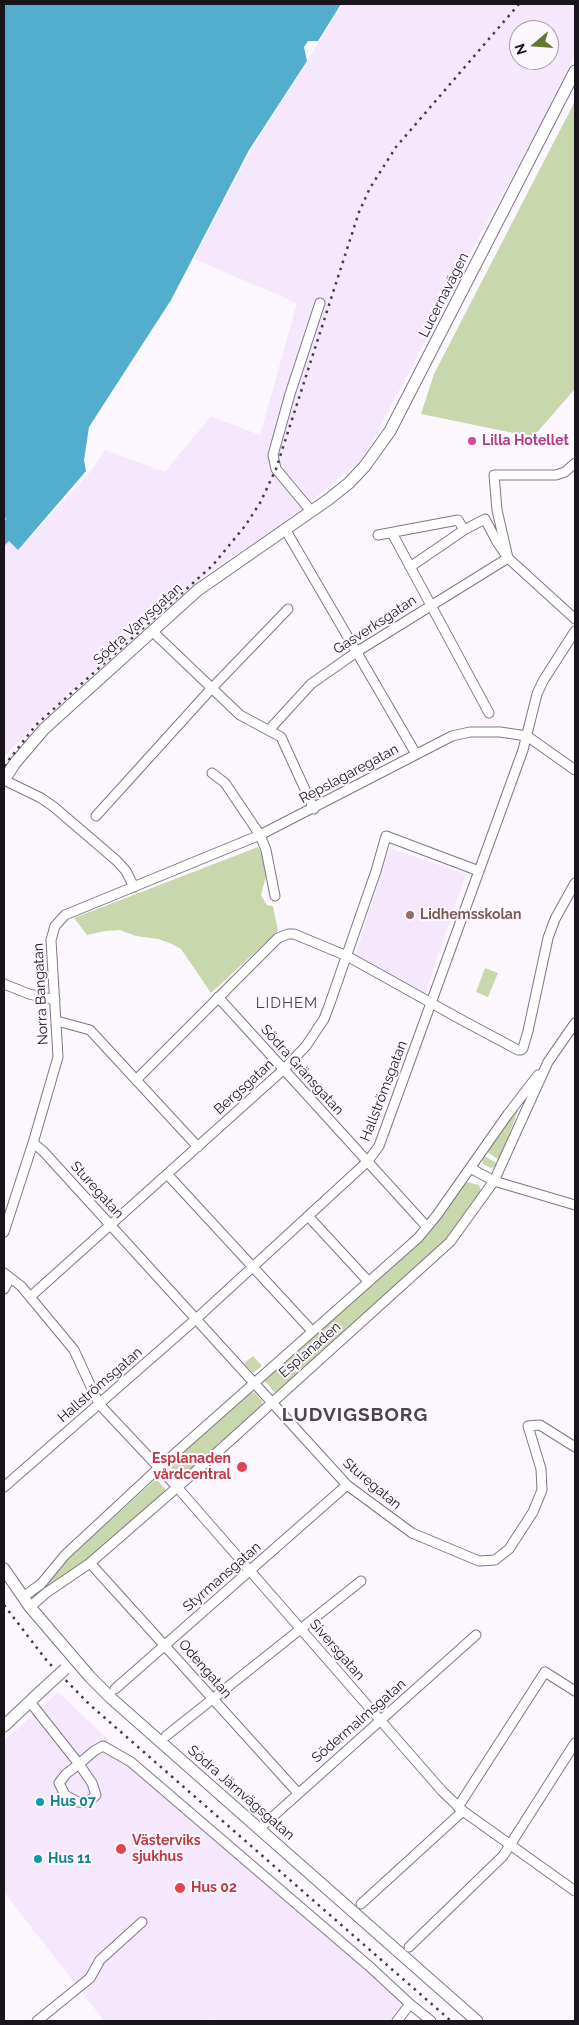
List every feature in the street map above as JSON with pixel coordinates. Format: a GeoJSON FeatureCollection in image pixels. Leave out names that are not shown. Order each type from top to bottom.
{"type":"FeatureCollection","features":[{"type":"Feature","properties":{"kind":"street","name":"Lucernavägen"},"geometry":{"type":"LineString","coordinates":[[311,511],[350,483],[379,448],[390,431],[575,71]]}},
{"type":"Feature","properties":{"kind":"street"},"geometry":{"type":"LineString","coordinates":[[311,511],[276,469],[272,455],[320,303]]}},
{"type":"Feature","properties":{"kind":"street"},"geometry":{"type":"LineString","coordinates":[[508,558],[497,510],[494,475],[556,475],[565,472],[575,463]]}},
{"type":"Feature","properties":{"kind":"street","name":"Södra Varvsgatan"},"geometry":{"type":"LineString","coordinates":[[4,780],[27,748],[44,729],[152,630],[198,590],[311,511]]}},
{"type":"Feature","properties":{"kind":"street"},"geometry":{"type":"LineString","coordinates":[[410,567],[464,530],[485,519],[508,558],[575,619]]}},
{"type":"Feature","properties":{"kind":"street"},"geometry":{"type":"LineString","coordinates":[[378,536],[458,520],[464,530]]}},
{"type":"Feature","properties":{"kind":"street"},"geometry":{"type":"LineString","coordinates":[[285,529],[358,651],[416,754]]}},
{"type":"Feature","properties":{"kind":"street"},"geometry":{"type":"LineString","coordinates":[[392,533],[489,713]]}},
{"type":"Feature","properties":{"kind":"street","name":"Gasverksgatan"},"geometry":{"type":"LineString","coordinates":[[269,730],[311,684],[358,651],[508,558]]}},
{"type":"Feature","properties":{"kind":"street"},"geometry":{"type":"LineString","coordinates":[[96,816],[211,689],[288,609]]}},
{"type":"Feature","properties":{"kind":"street"},"geometry":{"type":"LineString","coordinates":[[152,630],[240,715],[281,737],[314,808]]}},
{"type":"Feature","properties":{"kind":"street","name":"Hallströmsgatan"},"geometry":{"type":"LineString","coordinates":[[4,1486],[196,1319],[368,1161],[379,1146],[480,871],[527,736],[538,694],[543,681],[575,631]]}},
{"type":"Feature","properties":{"kind":"street","name":"Repslagaregatan"},"geometry":{"type":"LineString","coordinates":[[134,887],[260,836],[416,754],[460,734],[500,732],[527,736],[575,770]]}},
{"type":"Feature","properties":{"kind":"street"},"geometry":{"type":"LineString","coordinates":[[212,773],[224,783],[260,836],[266,850],[275,896]]}},
{"type":"Feature","properties":{"kind":"street"},"geometry":{"type":"LineString","coordinates":[[4,780],[41,798],[54,807],[118,861],[126,871],[134,887]]}},
{"type":"Feature","properties":{"kind":"street","name":"Bergsgatan"},"geometry":{"type":"LineString","coordinates":[[30,1297],[283,1070],[306,1046],[324,1019],[376,871],[386,836],[480,871]]}},
{"type":"Feature","properties":{"kind":"street"},"geometry":{"type":"LineString","coordinates":[[136,1080],[218,997],[283,935],[294,934],[347,956],[518,1050],[523,1048],[548,938],[555,919],[575,883]]}},
{"type":"Feature","properties":{"kind":"street","name":"Norra Bangatan"},"geometry":{"type":"LineString","coordinates":[[4,1232],[58,1057],[51,940],[55,926],[65,915],[134,887]]}},
{"type":"Feature","properties":{"kind":"street"},"geometry":{"type":"LineString","coordinates":[[4,984],[30,994],[55,1000]]}},
{"type":"Feature","properties":{"kind":"street","name":"Södra Gränsgatan"},"geometry":{"type":"LineString","coordinates":[[218,997],[427,1227]]}},
{"type":"Feature","properties":{"kind":"street"},"geometry":{"type":"LineString","coordinates":[[57,1021],[90,1030],[198,1147]]}},
{"type":"Feature","properties":{"kind":"street"},"geometry":{"type":"LineString","coordinates":[[547,1063],[575,1023]]}},
{"type":"Feature","properties":{"kind":"street","name":"Esplanaden"},"geometry":{"type":"LineString","coordinates":[[23,1597],[42,1584],[65,1555],[158,1468],[427,1227],[547,1063]]}},
{"type":"Feature","properties":{"kind":"street","name":"Esplanaden"},"geometry":{"type":"LineString","coordinates":[[30,1607],[46,1593],[90,1563],[439,1254],[459,1232],[494,1181],[547,1063]]}},
{"type":"Feature","properties":{"kind":"street","name":"Sturegatan"},"geometry":{"type":"LineString","coordinates":[[33,1143],[43,1151],[347,1485],[412,1533],[479,1561],[495,1560],[509,1550],[533,1512],[542,1490],[541,1469],[528,1426],[540,1426],[575,1447]]}},
{"type":"Feature","properties":{"kind":"street"},"geometry":{"type":"LineString","coordinates":[[470,1168],[494,1181],[575,1205]]}},
{"type":"Feature","properties":{"kind":"street"},"geometry":{"type":"LineString","coordinates":[[168,1174],[312,1331]]}},
{"type":"Feature","properties":{"kind":"street"},"geometry":{"type":"LineString","coordinates":[[308,1216],[368,1281]]}},
{"type":"Feature","properties":{"kind":"street"},"geometry":{"type":"LineString","coordinates":[[4,1288],[7,1276]]}},
{"type":"Feature","properties":{"kind":"street","name":"Siversgatan"},"geometry":{"type":"LineString","coordinates":[[7,1276],[21,1286],[74,1350],[100,1404],[251,1570],[380,1721],[461,1809],[575,1890]]}},
{"type":"Feature","properties":{"kind":"street","name":"Styrmansgatan"},"geometry":{"type":"LineString","coordinates":[[115,1690],[347,1485]]}},
{"type":"Feature","properties":{"kind":"street","name":"Odengatan"},"geometry":{"type":"LineString","coordinates":[[90,1563],[298,1793]]}},
{"type":"Feature","properties":{"kind":"street","name":"Södra Järnvägsgatan"},"geometry":{"type":"LineString","coordinates":[[4,1569],[30,1607],[75,1660],[112,1699],[478,2021]]}},
{"type":"Feature","properties":{"kind":"street"},"geometry":{"type":"LineString","coordinates":[[166,1736],[361,1581]]}},
{"type":"Feature","properties":{"kind":"street","name":"Södermalmsgatan"},"geometry":{"type":"LineString","coordinates":[[260,1828],[476,1635]]}},
{"type":"Feature","properties":{"kind":"street"},"geometry":{"type":"LineString","coordinates":[[4,1726],[75,1660]]}},
{"type":"Feature","properties":{"kind":"street"},"geometry":{"type":"LineString","coordinates":[[361,1904],[461,1809],[546,1672],[575,1691]]}},
{"type":"Feature","properties":{"kind":"street"},"geometry":{"type":"LineString","coordinates":[[30,1702],[79,1764],[92,1783],[96,1795],[88,1802],[78,1802],[64,1795],[59,1783],[66,1774],[79,1764],[94,1751],[103,1746],[131,1762],[432,2021]]}},
{"type":"Feature","properties":{"kind":"street"},"geometry":{"type":"LineString","coordinates":[[409,1947],[489,1871],[511,1846],[575,1743]]}},
{"type":"Feature","properties":{"kind":"street"},"geometry":{"type":"LineString","coordinates":[[37,2021],[90,1978],[100,1960],[142,1922]]}},
{"type":"Feature","properties":{"kind":"street"},"geometry":{"type":"LineString","coordinates":[[397,2021],[410,2004]]}},
{"type":"Feature","properties":{"kind":"shaded area"},"geometry":{"type":"Polygon","coordinates":[[[343,4],[575,4],[575,55],[547,112],[364,458],[286,522],[206,574],[40,719],[4,757],[4,513],[29,538],[90,472],[105,450],[165,472],[211,416],[260,435],[297,303],[194,259],[250,152],[343,4]]]}},
{"type":"Feature","properties":{"kind":"shaded area","name":"Lidhemsskolan"},"geometry":{"type":"Polygon","coordinates":[[[389,848],[466,874],[425,994],[355,956],[389,848]]]}},
{"type":"Feature","properties":{"kind":"shaded area","name":"Västerviks sjukhus"},"geometry":{"type":"Polygon","coordinates":[[[58,1692],[108,1739],[413,2002],[399,2021],[212,2021],[208,2019],[207,2021],[104,2021],[4,1892],[4,1741],[58,1692]]]}},
{"type":"Feature","properties":{"kind":"green space"},"geometry":{"type":"Polygon","coordinates":[[[575,101],[575,389],[533,437],[421,414],[434,374],[575,101]]]}},
{"type":"Feature","properties":{"kind":"green space"},"geometry":{"type":"Polygon","coordinates":[[[258,847],[262,855],[266,876],[261,895],[267,905],[273,906],[278,931],[211,993],[181,949],[172,944],[158,939],[136,936],[120,930],[87,935],[74,918],[258,847]]]}},
{"type":"Feature","properties":{"kind":"green space"},"geometry":{"type":"Polygon","coordinates":[[[485,968],[498,973],[488,997],[476,992],[485,968]]]}},
{"type":"Feature","properties":{"kind":"green space"},"geometry":{"type":"Polygon","coordinates":[[[515,1110],[518,1111],[499,1160],[486,1151],[515,1110]]]}},
{"type":"Feature","properties":{"kind":"green space"},"geometry":{"type":"Polygon","coordinates":[[[483,1155],[498,1164],[496,1167],[491,1168],[483,1164],[483,1155]]]}},
{"type":"Feature","properties":{"kind":"green space"},"geometry":{"type":"Polygon","coordinates":[[[467,1182],[479,1185],[482,1193],[453,1234],[277,1394],[274,1392],[264,1380],[376,1279],[467,1182]]]}},
{"type":"Feature","properties":{"kind":"green space"},"geometry":{"type":"Polygon","coordinates":[[[253,1356],[262,1366],[253,1373],[244,1363],[253,1356]]]}},
{"type":"Feature","properties":{"kind":"green space"},"geometry":{"type":"Polygon","coordinates":[[[249,1392],[255,1393],[262,1401],[263,1407],[187,1474],[178,1475],[172,1470],[169,1464],[249,1392]]]}},
{"type":"Feature","properties":{"kind":"green space"},"geometry":{"type":"Polygon","coordinates":[[[156,1479],[166,1490],[78,1568],[43,1592],[41,1589],[70,1557],[156,1479]]]}},
{"type":"Feature","properties":{"kind":"water"},"geometry":{"type":"Polygon","coordinates":[[[4,4],[341,4],[318,41],[308,41],[304,47],[307,61],[249,150],[171,300],[89,427],[84,460],[86,471],[18,550],[9,541],[4,546],[4,522],[6,519],[4,516],[4,4]]]}},
{"type":"Feature","properties":{"kind":"railway"},"geometry":{"type":"LineString","coordinates":[[4,766],[36,725],[213,565],[245,526],[260,503],[276,469],[359,212],[370,188],[396,147],[519,4]]}},
{"type":"Feature","properties":{"kind":"railway"},"geometry":{"type":"LineString","coordinates":[[4,1605],[47,1661],[89,1704],[451,2021]]}},
{"type":"Feature","properties":{"kind":"place","name":"Lilla Hotellet"},"geometry":{"type":"Point","coordinates":[472,441]}},
{"type":"Feature","properties":{"kind":"place","name":"Lidhemsskolan"},"geometry":{"type":"Point","coordinates":[410,915]}},
{"type":"Feature","properties":{"kind":"place","name":"Esplanaden vårdcentral"},"geometry":{"type":"Point","coordinates":[242,1467]}},
{"type":"Feature","properties":{"kind":"place","name":"Hus 07"},"geometry":{"type":"Point","coordinates":[40,1802]}},
{"type":"Feature","properties":{"kind":"place","name":"Västerviks sjukhus"},"geometry":{"type":"Point","coordinates":[121,1849]}},
{"type":"Feature","properties":{"kind":"place","name":"Hus 11"},"geometry":{"type":"Point","coordinates":[38,1859]}},
{"type":"Feature","properties":{"kind":"place","name":"Hus 02"},"geometry":{"type":"Point","coordinates":[180,1888]}},
{"type":"Feature","properties":{"kind":"district","name":"LIDHEM"},"geometry":{"type":"Point","coordinates":[287,1003]}},
{"type":"Feature","properties":{"kind":"district","name":"LUDVIGSBORG"},"geometry":{"type":"Point","coordinates":[355,1415]}}]}
